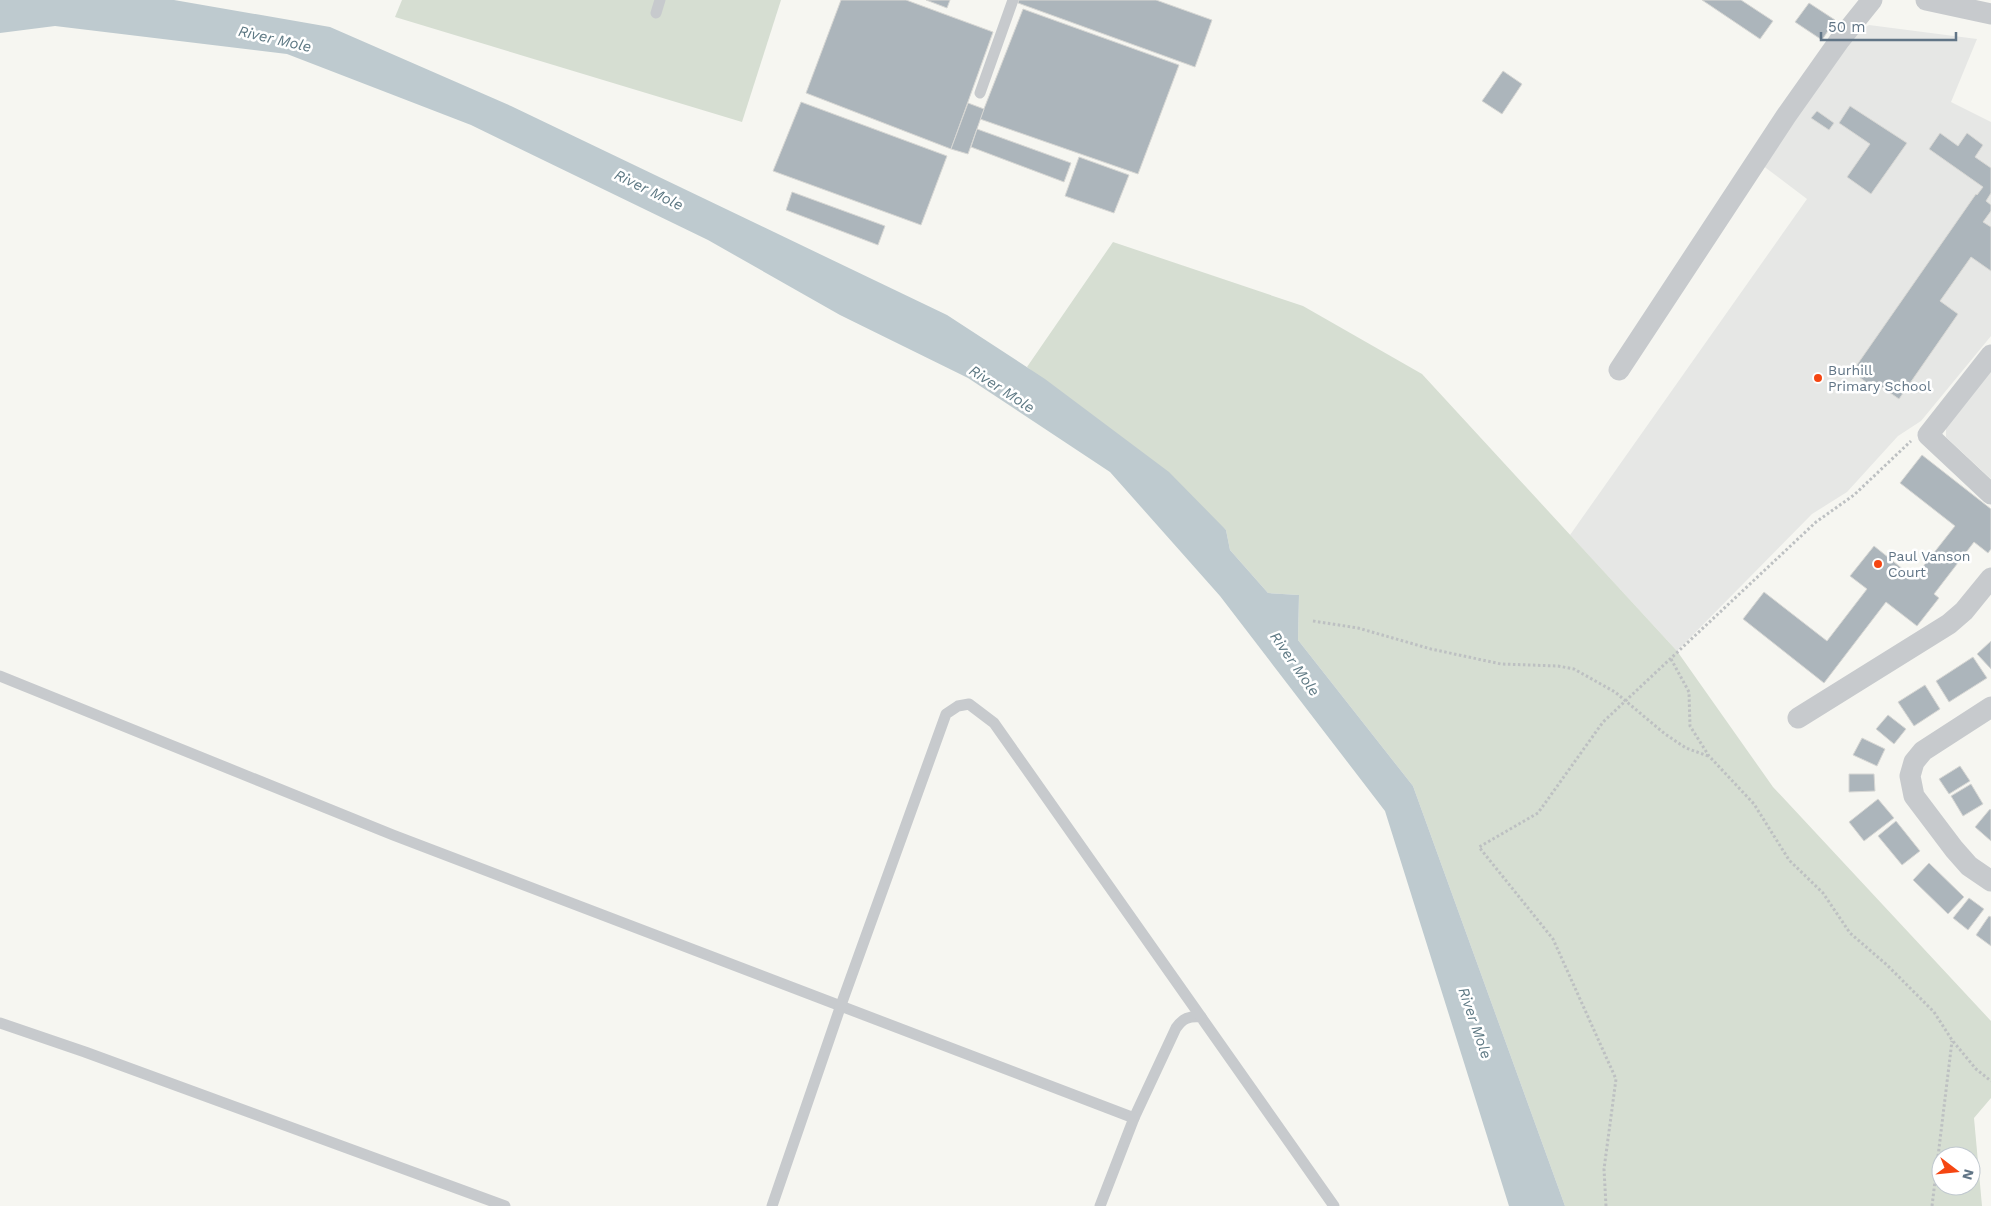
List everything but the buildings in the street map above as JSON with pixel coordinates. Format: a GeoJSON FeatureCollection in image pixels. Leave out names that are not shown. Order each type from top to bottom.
{"type":"FeatureCollection","features":[{"type":"Feature","properties":{"kind":"street"},"geometry":{"type":"LineString","coordinates":[[1619,370],[1786,116],[1839,41],[1872,0]]}},
{"type":"Feature","properties":{"kind":"street"},"geometry":{"type":"LineString","coordinates":[[1926,0],[1991,14]]}},
{"type":"Feature","properties":{"kind":"street"},"geometry":{"type":"LineString","coordinates":[[1991,356],[1928,435],[1991,494]]}},
{"type":"Feature","properties":{"kind":"street"},"geometry":{"type":"LineString","coordinates":[[1798,718],[1949,624],[1964,611],[1991,578]]}},
{"type":"Feature","properties":{"kind":"street"},"geometry":{"type":"LineString","coordinates":[[1991,707],[1923,751],[1914,762],[1910,776],[1914,796],[1954,849],[1969,866],[1991,881]]}},
{"type":"Feature","properties":{"kind":"lane"},"geometry":{"type":"LineString","coordinates":[[656,13],[660,0]]}},
{"type":"Feature","properties":{"kind":"lane"},"geometry":{"type":"LineString","coordinates":[[980,93],[1013,0]]}},
{"type":"Feature","properties":{"kind":"lane"},"geometry":{"type":"LineString","coordinates":[[0,676],[393,835],[1134,1118]]}},
{"type":"Feature","properties":{"kind":"lane"},"geometry":{"type":"LineString","coordinates":[[772,1206],[841,1005],[946,714],[958,706],[969,704],[994,723],[1334,1206]]}},
{"type":"Feature","properties":{"kind":"lane"},"geometry":{"type":"LineString","coordinates":[[1100,1206],[1134,1118],[1176,1028],[1182,1020],[1190,1016],[1201,1017]]}},
{"type":"Feature","properties":{"kind":"lane"},"geometry":{"type":"LineString","coordinates":[[0,1023],[85,1052],[505,1206]]}},
{"type":"Feature","properties":{"kind":"path"},"geometry":{"type":"LineString","coordinates":[[1606,1206],[1604,1169],[1616,1079],[1553,939],[1479,847],[1538,813],[1604,722],[1816,522],[1854,494],[1912,440],[1928,435]]}},
{"type":"Feature","properties":{"kind":"path"},"geometry":{"type":"LineString","coordinates":[[1313,621],[1358,628],[1431,649],[1502,664],[1558,666],[1574,669],[1626,701],[1665,734],[1686,748],[1709,756]]}},
{"type":"Feature","properties":{"kind":"path"},"geometry":{"type":"LineString","coordinates":[[1671,659],[1689,692],[1690,726],[1709,756],[1754,804],[1789,860],[1823,893],[1850,933],[1887,965],[1934,1012],[1952,1040],[1976,1068],[1991,1081]]}},
{"type":"Feature","properties":{"kind":"path"},"geometry":{"type":"LineString","coordinates":[[1932,1206],[1952,1040]]}},
{"type":"Feature","properties":{"kind":"shaded area"},"geometry":{"type":"Polygon","coordinates":[[[402,0],[781,0],[742,122],[395,17],[402,0]]]}},
{"type":"Feature","properties":{"kind":"shaded area","name":"Burhill Primary School"},"geometry":{"type":"Polygon","coordinates":[[[1869,25],[1977,39],[1951,102],[1991,122],[1991,336],[1921,421],[1898,436],[1847,492],[1812,514],[1677,651],[1570,535],[1807,199],[1762,165],[1850,37],[1869,25]]]}},
{"type":"Feature","properties":{"kind":"shaded area"},"geometry":{"type":"Polygon","coordinates":[[[1113,242],[1303,306],[1422,374],[1677,651],[1773,787],[1991,1021],[1991,1098],[1974,1118],[1977,1146],[1931,1146],[1931,1196],[1981,1195],[1982,1206],[1565,1206],[1413,786],[1298,640],[1299,595],[1268,593],[1230,550],[1226,530],[1027,367],[1113,242]]]}},
{"type":"Feature","properties":{"kind":"shaded area"},"geometry":{"type":"Polygon","coordinates":[[[1991,370],[1991,479],[1946,437],[1946,427],[1991,370]]]}},
{"type":"Feature","properties":{"kind":"water","name":"River Mole"},"geometry":{"type":"Polygon","coordinates":[[[0,0],[174,0],[330,27],[511,106],[947,315],[1045,379],[1169,472],[1226,530],[1230,550],[1268,593],[1299,595],[1298,640],[1413,786],[1565,1206],[1509,1206],[1385,811],[1220,596],[1110,472],[968,378],[840,315],[708,240],[471,125],[287,54],[55,26],[0,33],[0,0]]]}},
{"type":"Feature","properties":{"kind":"place","name":"Burhill Primary School"},"geometry":{"type":"Point","coordinates":[1818,378]}},
{"type":"Feature","properties":{"kind":"place","name":"Paul Vanson Court"},"geometry":{"type":"Point","coordinates":[1878,564]}}]}
